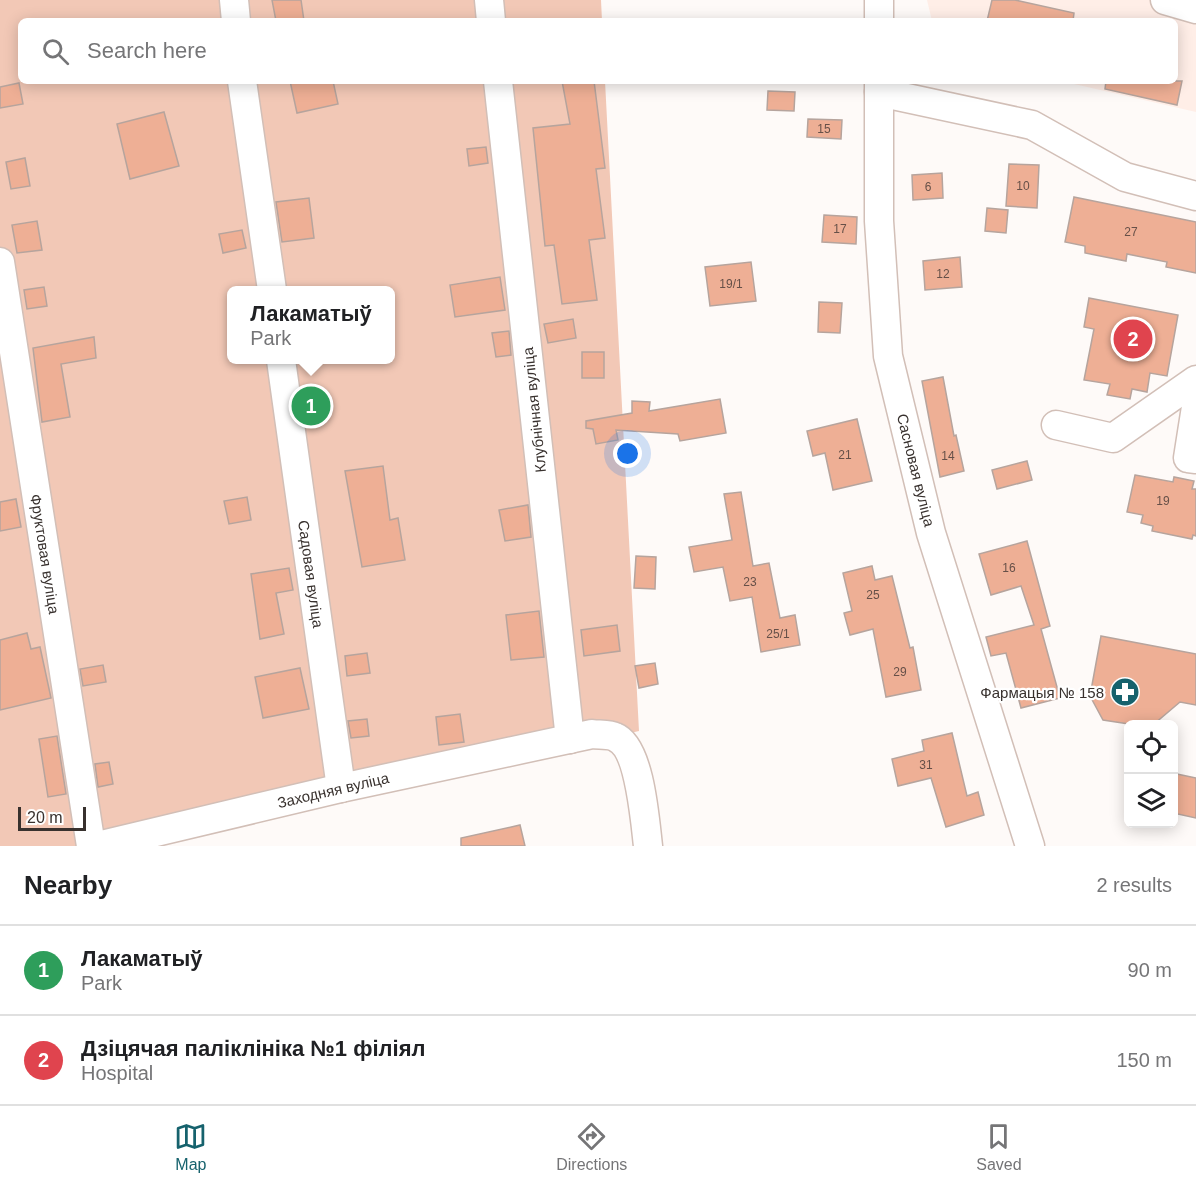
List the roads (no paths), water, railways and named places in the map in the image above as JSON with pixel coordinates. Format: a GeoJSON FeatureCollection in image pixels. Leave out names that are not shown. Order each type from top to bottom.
{"type":"FeatureCollection","features":[{"type":"Feature","properties":{"kind":"street"},"geometry":{"type":"LineString","coordinates":[[234,0],[236,18]]}},
{"type":"Feature","properties":{"kind":"street"},"geometry":{"type":"LineString","coordinates":[[489,0],[491,18]]}},
{"type":"Feature","properties":{"kind":"street"},"geometry":{"type":"LineString","coordinates":[[879,0],[879,18]]}},
{"type":"Feature","properties":{"kind":"street"},"geometry":{"type":"LineString","coordinates":[[1165,0],[1196,9]]}},
{"type":"Feature","properties":{"kind":"street"},"geometry":{"type":"LineString","coordinates":[[242,84],[271,286]]}},
{"type":"Feature","properties":{"kind":"street","name":"Клубнічная вуліца"},"geometry":{"type":"LineString","coordinates":[[498,84],[570,739]]}},
{"type":"Feature","properties":{"kind":"street"},"geometry":{"type":"LineString","coordinates":[[879,86],[1032,125],[1125,177],[1196,196]]}},
{"type":"Feature","properties":{"kind":"street","name":"Сасновая вуліца"},"geometry":{"type":"LineString","coordinates":[[879,86],[879,221],[888,356],[931,533],[1030,846]]}},
{"type":"Feature","properties":{"kind":"street","name":"Фруктовая вуліца"},"geometry":{"type":"LineString","coordinates":[[0,262],[92,846]]}},
{"type":"Feature","properties":{"kind":"street","name":"Садовая вуліца"},"geometry":{"type":"LineString","coordinates":[[282,364],[341,788]]}},
{"type":"Feature","properties":{"kind":"street"},"geometry":{"type":"LineString","coordinates":[[1056,425],[1113,438],[1196,380]]}},
{"type":"Feature","properties":{"kind":"street"},"geometry":{"type":"LineString","coordinates":[[1196,407],[1188,458],[1196,459]]}},
{"type":"Feature","properties":{"kind":"street","name":"Заходняя вуліца"},"geometry":{"type":"LineString","coordinates":[[97,846],[341,788],[592,734],[615,737],[630,750],[643,806],[648,846]]}},
{"type":"Feature","properties":{"kind":"place","name":"Дзіцячая паліклініка №1 філіял"},"geometry":{"type":"Point","coordinates":[1133,339]}},
{"type":"Feature","properties":{"kind":"place","name":"Лакаматыў"},"geometry":{"type":"Point","coordinates":[311,406]}},
{"type":"Feature","properties":{"kind":"place","name":"Фармацыя № 158"},"geometry":{"type":"Point","coordinates":[1125,692]}}]}
